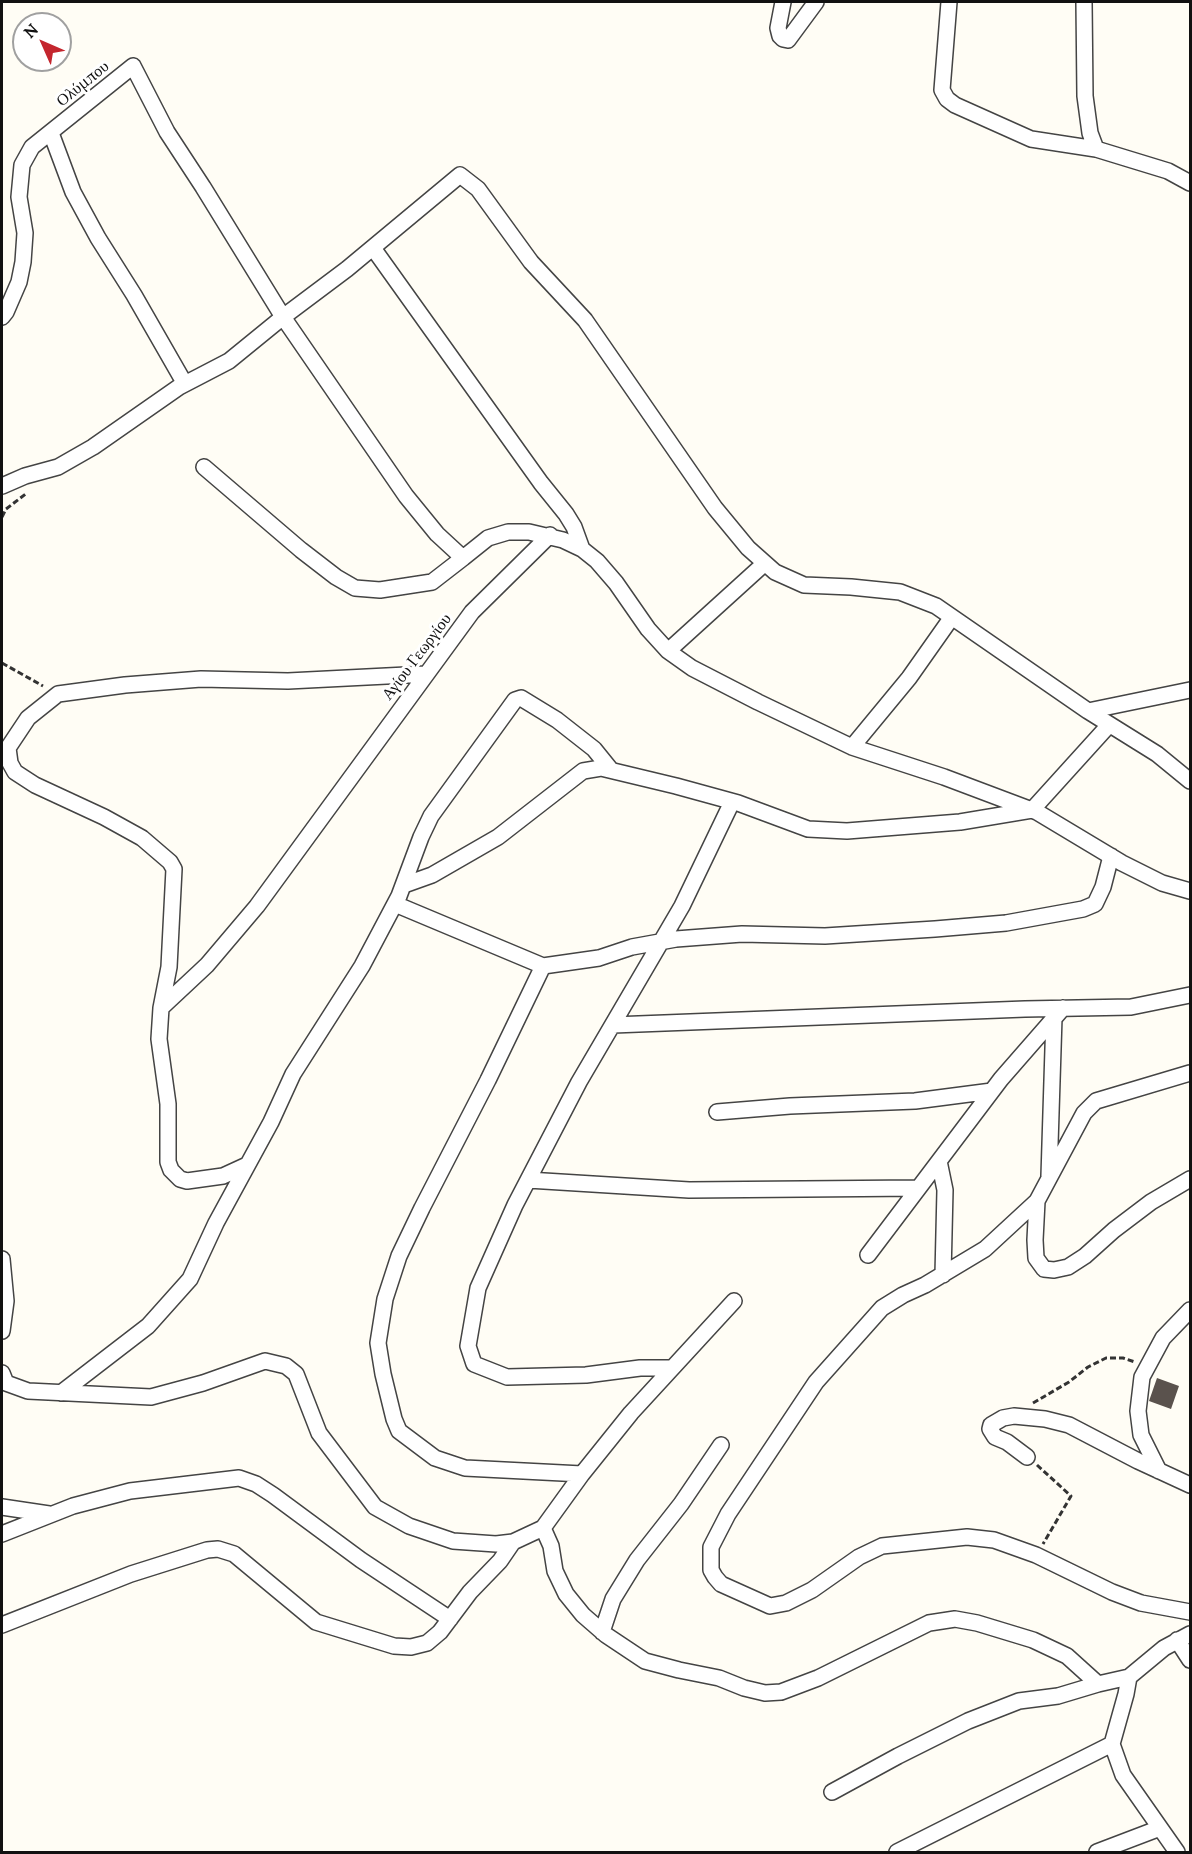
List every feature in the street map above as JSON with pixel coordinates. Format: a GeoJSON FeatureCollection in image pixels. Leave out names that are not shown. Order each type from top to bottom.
{"type":"FeatureCollection","features":[{"type":"Feature","properties":{"kind":"street"},"geometry":{"type":"LineString","coordinates":[[783,2],[778,34],[788,40],[816,2]]}},
{"type":"Feature","properties":{"kind":"street"},"geometry":{"type":"LineString","coordinates":[[950,2],[942,90],[947,99],[955,105],[1031,139],[1096,149],[1168,171],[1191,183]]}},
{"type":"Feature","properties":{"kind":"street"},"geometry":{"type":"LineString","coordinates":[[1084,2],[1085,96],[1090,133],[1096,149]]}},
{"type":"Feature","properties":{"kind":"street","name":"Ολύμπου"},"geometry":{"type":"LineString","coordinates":[[51,133],[133,66],[167,132],[283,317]]}},
{"type":"Feature","properties":{"kind":"street"},"geometry":{"type":"LineString","coordinates":[[2,317],[19,282],[23,262],[25,233],[19,197],[22,165],[32,147],[51,133],[73,192],[185,384]]}},
{"type":"Feature","properties":{"kind":"street"},"geometry":{"type":"LineString","coordinates":[[2,486],[25,476],[58,467],[93,447],[129,420],[185,384],[229,361],[373,248],[460,175],[478,189],[531,262],[585,320],[715,508],[748,548],[765,563],[776,572],[804,585],[900,592],[936,606],[1088,711],[1157,754],[1191,781]]}},
{"type":"Feature","properties":{"kind":"street"},"geometry":{"type":"LineString","coordinates":[[373,248],[540,483],[566,514],[582,549]]}},
{"type":"Feature","properties":{"kind":"street"},"geometry":{"type":"LineString","coordinates":[[283,317],[406,496],[437,534],[462,558]]}},
{"type":"Feature","properties":{"kind":"street"},"geometry":{"type":"LineString","coordinates":[[204,466],[301,550],[336,577],[355,588],[380,590],[432,582],[488,538],[508,532],[550,535],[582,549],[597,561],[616,583],[648,629],[668,651],[692,668],[852,747],[944,777],[1032,810],[1162,883],[1191,891]]}},
{"type":"Feature","properties":{"kind":"street","name":"Αγίου Γεωργίου"},"geometry":{"type":"LineString","coordinates":[[160,1008],[207,965],[257,906],[472,612],[550,535]]}},
{"type":"Feature","properties":{"kind":"street"},"geometry":{"type":"LineString","coordinates":[[668,651],[765,563]]}},
{"type":"Feature","properties":{"kind":"street"},"geometry":{"type":"LineString","coordinates":[[852,747],[909,678],[952,617]]}},
{"type":"Feature","properties":{"kind":"street"},"geometry":{"type":"LineString","coordinates":[[247,1166],[224,1176],[204,1180],[180,1179],[171,1170],[168,1162],[168,1104],[159,1039],[160,1008],[169,967],[174,899],[174,869],[170,862],[142,838],[104,817],[35,785],[15,772],[10,763],[8,748],[28,718],[58,694],[192,679],[288,681],[426,674]]}},
{"type":"Feature","properties":{"kind":"street"},"geometry":{"type":"LineString","coordinates":[[1088,711],[1191,690]]}},
{"type":"Feature","properties":{"kind":"street"},"geometry":{"type":"LineString","coordinates":[[61,1393],[148,1326],[190,1279],[216,1223],[271,1122],[293,1074],[362,966],[395,904],[431,816],[515,700],[521,698],[557,720],[594,749],[611,770]]}},
{"type":"Feature","properties":{"kind":"street"},"geometry":{"type":"LineString","coordinates":[[404,885],[432,875],[498,837],[583,771],[601,768],[611,770],[732,802],[808,829],[847,831],[960,822],[1032,810],[1109,725]]}},
{"type":"Feature","properties":{"kind":"street"},"geometry":{"type":"LineString","coordinates":[[671,1368],[639,1368],[586,1375],[507,1377],[474,1364],[468,1346],[477,1288],[528,1180],[579,1082],[682,906],[732,802]]}},
{"type":"Feature","properties":{"kind":"street"},"geometry":{"type":"LineString","coordinates":[[395,904],[543,966],[598,958],[633,947],[661,942],[742,934],[825,936],[947,928],[1006,923],[1083,909],[1095,904],[1103,887],[1111,856]]}},
{"type":"Feature","properties":{"kind":"street"},"geometry":{"type":"LineString","coordinates":[[543,966],[399,1256],[385,1299],[378,1343],[383,1374],[399,1431],[435,1458],[465,1468],[582,1474]]}},
{"type":"Feature","properties":{"kind":"street"},"geometry":{"type":"LineString","coordinates":[[613,1025],[1059,1012],[1131,1007],[1191,995]]}},
{"type":"Feature","properties":{"kind":"street"},"geometry":{"type":"LineString","coordinates":[[868,1255],[992,1091],[1059,1012]]}},
{"type":"Feature","properties":{"kind":"street"},"geometry":{"type":"LineString","coordinates":[[1049,1181],[1059,1012]]}},
{"type":"Feature","properties":{"kind":"street"},"geometry":{"type":"LineString","coordinates":[[1191,1073],[1096,1101],[1084,1113],[1037,1201],[985,1250],[925,1286],[903,1295],[882,1308],[816,1382],[728,1514],[711,1547],[711,1570],[721,1584],[770,1606],[786,1603],[812,1590],[860,1557],[882,1546],[967,1537],[994,1539],[1036,1555],[1112,1592],[1141,1603],[1191,1612]]}},
{"type":"Feature","properties":{"kind":"street"},"geometry":{"type":"LineString","coordinates":[[717,1112],[790,1106],[915,1101],[992,1091]]}},
{"type":"Feature","properties":{"kind":"street"},"geometry":{"type":"LineString","coordinates":[[939,1161],[945,1190],[943,1275]]}},
{"type":"Feature","properties":{"kind":"street"},"geometry":{"type":"LineString","coordinates":[[1037,1201],[1036,1258],[1044,1269],[1054,1270],[1068,1267],[1085,1256],[1151,1202],[1191,1179]]}},
{"type":"Feature","properties":{"kind":"street"},"geometry":{"type":"LineString","coordinates":[[528,1180],[689,1190],[918,1188]]}},
{"type":"Feature","properties":{"kind":"street"},"geometry":{"type":"LineString","coordinates":[[2,1260],[6,1301],[2,1330]]}},
{"type":"Feature","properties":{"kind":"street"},"geometry":{"type":"LineString","coordinates":[[2,1373],[6,1383],[28,1391],[151,1397],[203,1383],[265,1361],[286,1366],[296,1374],[319,1433],[375,1507],[409,1526],[453,1541],[496,1544],[513,1542],[543,1528],[582,1474],[671,1368],[734,1301]]}},
{"type":"Feature","properties":{"kind":"street"},"geometry":{"type":"LineString","coordinates":[[1159,1471],[1141,1436],[1137,1411],[1142,1377],[1163,1338],[1191,1310]]}},
{"type":"Feature","properties":{"kind":"street"},"geometry":{"type":"LineString","coordinates":[[1027,1456],[1007,1442],[994,1437],[990,1429],[991,1425],[1003,1418],[1022,1417],[1045,1419],[1069,1425],[1191,1485]]}},
{"type":"Feature","properties":{"kind":"street"},"geometry":{"type":"LineString","coordinates":[[602,1632],[613,1599],[637,1560],[681,1504],[721,1445]]}},
{"type":"Feature","properties":{"kind":"street"},"geometry":{"type":"LineString","coordinates":[[2,1534],[72,1506],[130,1491],[239,1478],[256,1484],[273,1495],[361,1560],[450,1619]]}},
{"type":"Feature","properties":{"kind":"street"},"geometry":{"type":"LineString","coordinates":[[2,1507],[52,1514]]}},
{"type":"Feature","properties":{"kind":"street"},"geometry":{"type":"LineString","coordinates":[[543,1528],[551,1546],[555,1571],[566,1594],[583,1615],[602,1632],[645,1661],[719,1678],[765,1693],[781,1692],[818,1678],[929,1623],[954,1619],[977,1623],[1033,1640],[1067,1656],[1098,1684]]}},
{"type":"Feature","properties":{"kind":"street"},"geometry":{"type":"LineString","coordinates":[[2,1625],[131,1574],[207,1550],[218,1549],[234,1554],[316,1622],[367,1639],[394,1646],[411,1647],[427,1642],[440,1632],[470,1592],[500,1561],[513,1542]]}},
{"type":"Feature","properties":{"kind":"street"},"geometry":{"type":"LineString","coordinates":[[832,1792],[968,1720],[1019,1701],[1058,1696],[1129,1677],[1164,1648],[1184,1637],[1191,1660]]}},
{"type":"Feature","properties":{"kind":"street"},"geometry":{"type":"LineString","coordinates":[[1129,1677],[1112,1744],[1123,1775],[1177,1852]]}},
{"type":"Feature","properties":{"kind":"street"},"geometry":{"type":"LineString","coordinates":[[897,1852],[1112,1744]]}},
{"type":"Feature","properties":{"kind":"street"},"geometry":{"type":"LineString","coordinates":[[1097,1852],[1160,1828]]}},
{"type":"Feature","properties":{"kind":"path"},"geometry":{"type":"LineString","coordinates":[[2,663],[58,694]]}},
{"type":"Feature","properties":{"kind":"path"},"geometry":{"type":"LineString","coordinates":[[1022,1417],[1036,1400],[1106,1358],[1123,1358],[1148,1366]]}},
{"type":"Feature","properties":{"kind":"path"},"geometry":{"type":"LineString","coordinates":[[1027,1456],[1071,1496],[1036,1555]]}},
{"type":"Feature","properties":{"kind":"building"},"geometry":{"type":"Polygon","coordinates":[[[1157,1378],[1179,1386],[1171,1409],[1149,1401],[1157,1378]]]}}]}
